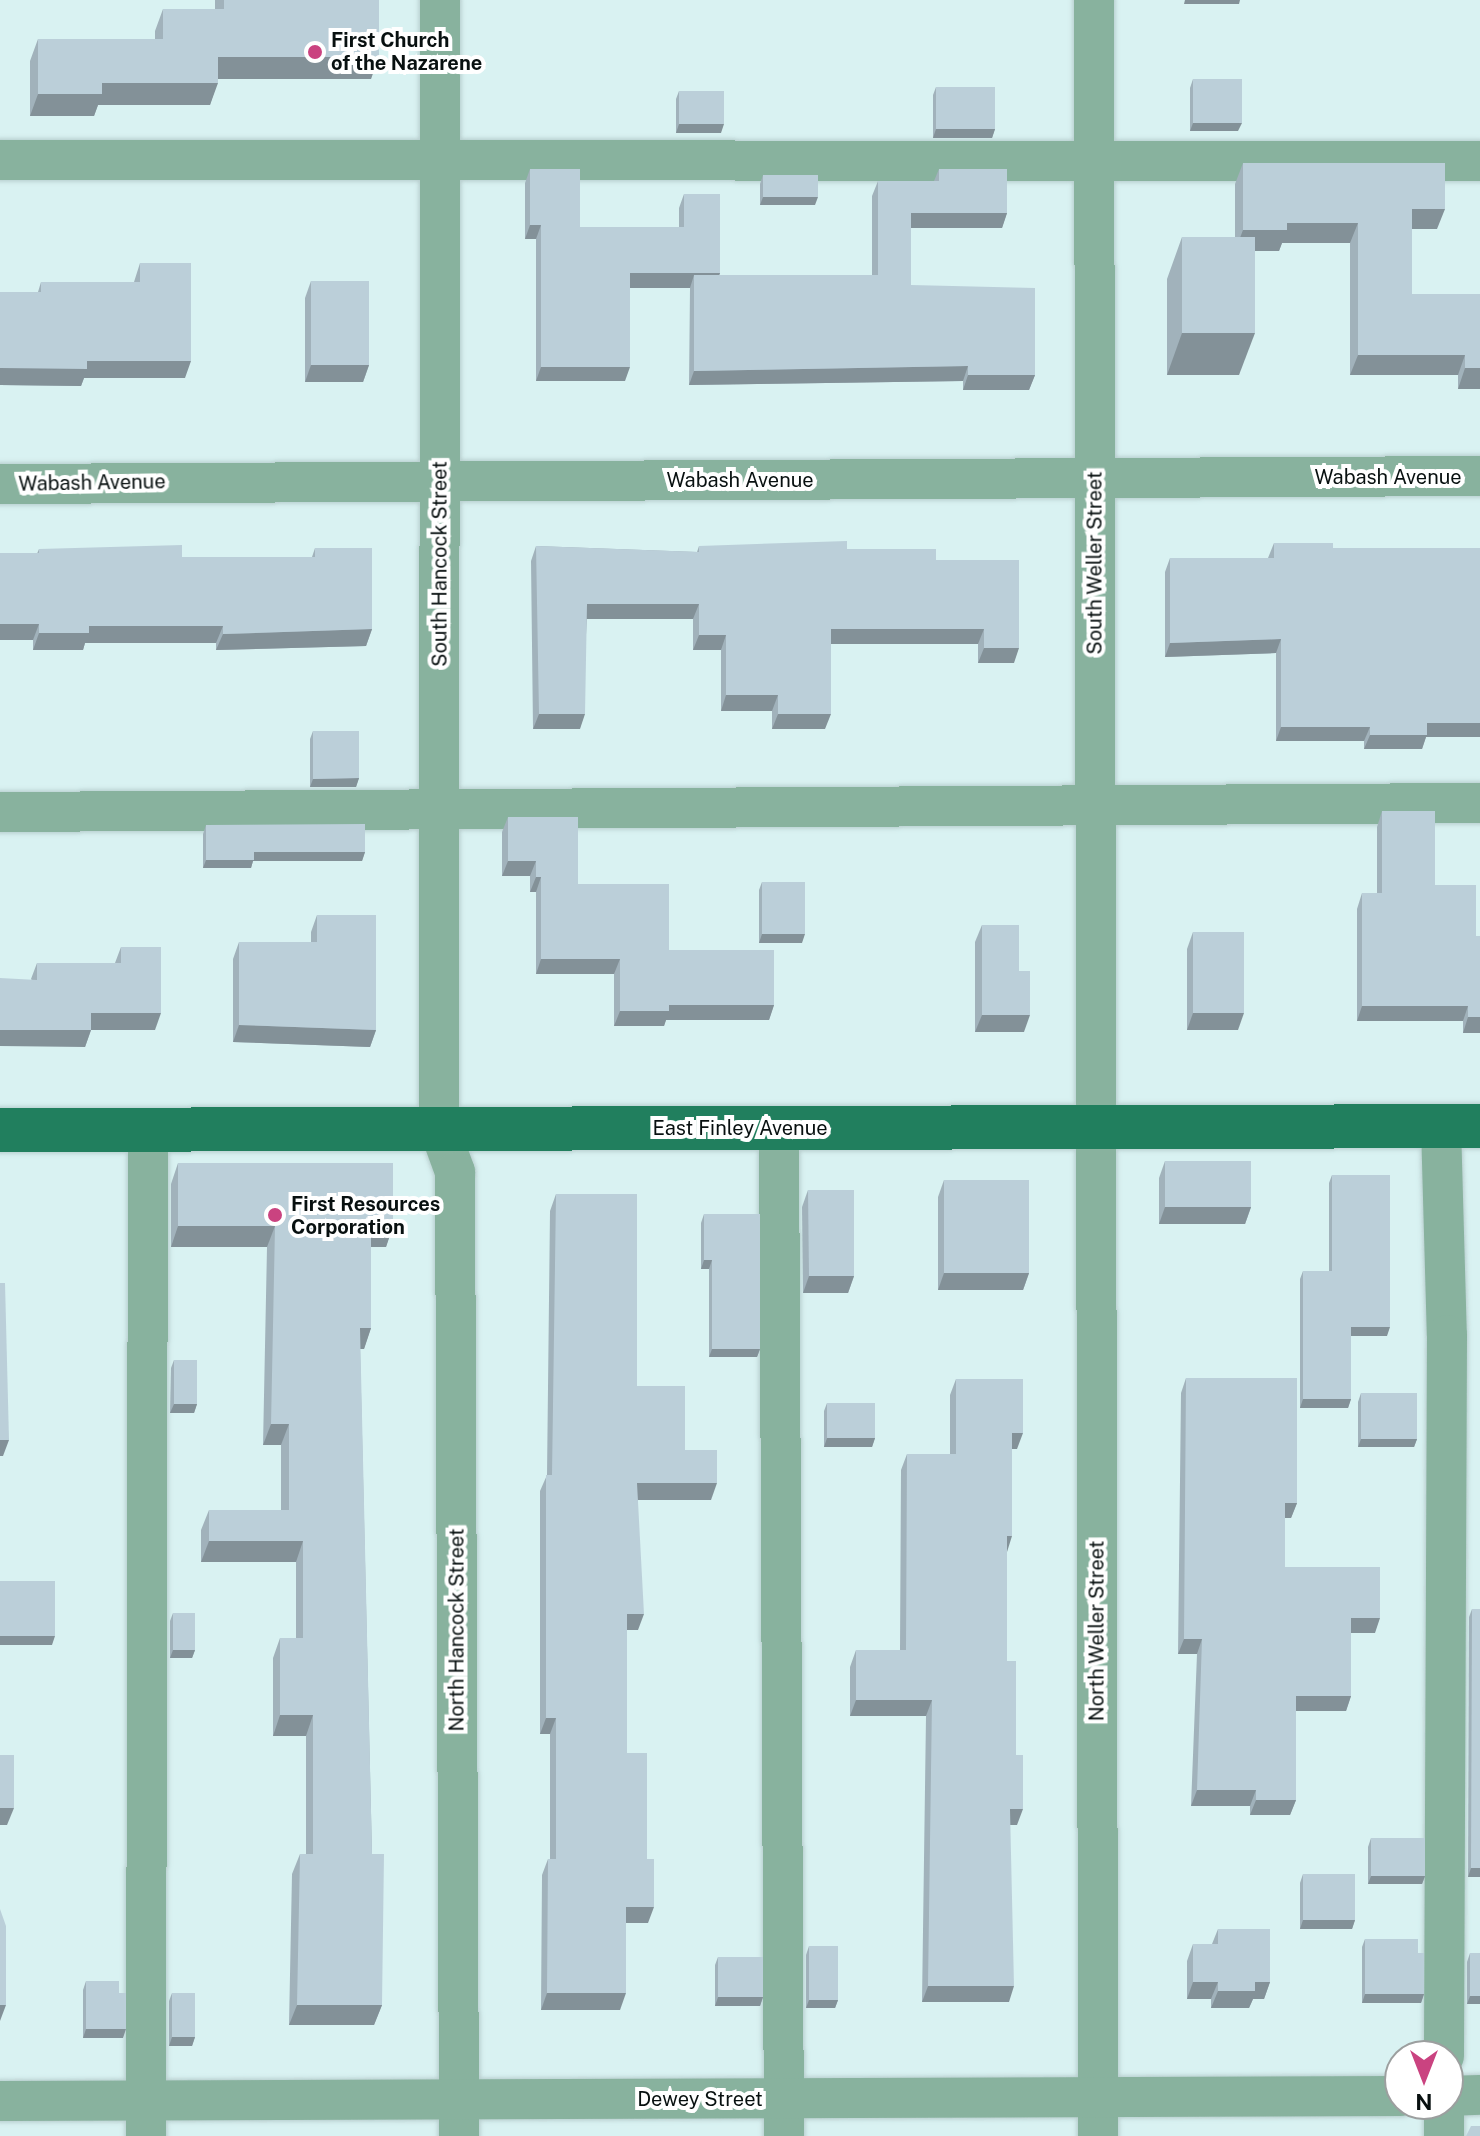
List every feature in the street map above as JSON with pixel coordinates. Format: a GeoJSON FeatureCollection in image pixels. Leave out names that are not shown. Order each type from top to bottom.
{"type":"FeatureCollection","features":[{"type":"Feature","properties":{"kind":"main road","name":"East Finley Avenue"},"geometry":{"type":"LineString","coordinates":[[0,1130],[1460,1126]]}},
{"type":"Feature","properties":{"kind":"street","name":"South Hancock Street"},"geometry":{"type":"LineString","coordinates":[[439,1128],[440,0]]}},
{"type":"Feature","properties":{"kind":"street","name":"South Weller Street"},"geometry":{"type":"LineString","coordinates":[[1094,0],[1095,1126]]}},
{"type":"Feature","properties":{"kind":"street"},"geometry":{"type":"LineString","coordinates":[[0,160],[1480,161]]}},
{"type":"Feature","properties":{"kind":"street","name":"Wabash Avenue"},"geometry":{"type":"LineString","coordinates":[[0,484],[1480,476]]}},
{"type":"Feature","properties":{"kind":"street"},"geometry":{"type":"LineString","coordinates":[[0,812],[1480,803]]}},
{"type":"Feature","properties":{"kind":"street","name":"North Weller Street"},"geometry":{"type":"LineString","coordinates":[[1095,1126],[1098,2117]]}},
{"type":"Feature","properties":{"kind":"street"},"geometry":{"type":"LineString","coordinates":[[1444,2040],[1447,1335],[1460,1126]]}},
{"type":"Feature","properties":{"kind":"street","name":"North Hancock Street"},"geometry":{"type":"LineString","coordinates":[[439,1128],[455,1172],[459,2118]]}},
{"type":"Feature","properties":{"kind":"street"},"geometry":{"type":"LineString","coordinates":[[779,1128],[784,2118]]}},
{"type":"Feature","properties":{"kind":"street"},"geometry":{"type":"LineString","coordinates":[[146,2118],[148,1129]]}},
{"type":"Feature","properties":{"kind":"street","name":"Dewey Street"},"geometry":{"type":"LineString","coordinates":[[0,2101],[146,2118],[784,2118],[1098,2117],[1384,2097]]}},
{"type":"Feature","properties":{"kind":"building"},"geometry":{"type":"Polygon","coordinates":[[[224,0],[379,0],[379,57],[218,57],[218,83],[102,83],[102,94],[38,94],[38,39],[163,39],[163,9],[224,9],[224,0]]]}},
{"type":"Feature","properties":{"kind":"building"},"geometry":{"type":"Polygon","coordinates":[[[1193,79],[1242,79],[1242,123],[1193,123],[1193,79]]]}},
{"type":"Feature","properties":{"kind":"building"},"geometry":{"type":"Polygon","coordinates":[[[936,87],[995,87],[995,129],[936,129],[936,87]]]}},
{"type":"Feature","properties":{"kind":"building"},"geometry":{"type":"Polygon","coordinates":[[[679,91],[724,91],[724,124],[679,124],[679,91]]]}},
{"type":"Feature","properties":{"kind":"building"},"geometry":{"type":"Polygon","coordinates":[[[1243,163],[1445,163],[1445,209],[1412,209],[1412,294],[1480,294],[1480,368],[1465,368],[1465,355],[1358,355],[1358,223],[1287,223],[1287,230],[1243,230],[1243,163]]]}},
{"type":"Feature","properties":{"kind":"building"},"geometry":{"type":"Polygon","coordinates":[[[530,169],[580,169],[580,227],[684,227],[684,194],[720,194],[720,273],[630,273],[630,367],[541,367],[541,225],[530,225],[530,169]]]}},
{"type":"Feature","properties":{"kind":"building"},"geometry":{"type":"Polygon","coordinates":[[[939,169],[1007,169],[1007,213],[911,213],[911,285],[1035,288],[1035,375],[968,375],[968,366],[694,371],[694,275],[878,275],[878,181],[939,181],[939,169]]]}},
{"type":"Feature","properties":{"kind":"building"},"geometry":{"type":"Polygon","coordinates":[[[763,175],[818,175],[818,197],[763,197],[763,175]]]}},
{"type":"Feature","properties":{"kind":"building"},"geometry":{"type":"Polygon","coordinates":[[[1182,237],[1255,237],[1255,333],[1182,333],[1182,237]]]}},
{"type":"Feature","properties":{"kind":"building"},"geometry":{"type":"Polygon","coordinates":[[[140,263],[191,263],[191,361],[87,361],[87,369],[0,368],[0,292],[41,292],[41,282],[140,282],[140,263]]]}},
{"type":"Feature","properties":{"kind":"building"},"geometry":{"type":"Polygon","coordinates":[[[311,281],[369,281],[369,365],[311,365],[311,281]]]}},
{"type":"Feature","properties":{"kind":"building"},"geometry":{"type":"Polygon","coordinates":[[[847,541],[847,549],[936,549],[936,560],[1019,560],[1019,648],[984,648],[984,629],[831,629],[831,714],[778,714],[778,695],[726,695],[726,635],[699,635],[699,604],[587,604],[585,714],[539,714],[536,546],[699,552],[699,546],[847,541]]]}},
{"type":"Feature","properties":{"kind":"building"},"geometry":{"type":"Polygon","coordinates":[[[1274,543],[1333,543],[1333,548],[1480,548],[1480,723],[1427,723],[1427,735],[1370,735],[1370,727],[1281,727],[1281,639],[1170,643],[1170,558],[1274,558],[1274,543]]]}},
{"type":"Feature","properties":{"kind":"building"},"geometry":{"type":"Polygon","coordinates":[[[182,545],[182,557],[315,557],[315,548],[372,548],[372,629],[223,634],[223,626],[89,626],[89,633],[39,633],[39,624],[0,624],[0,553],[182,545]]]}},
{"type":"Feature","properties":{"kind":"building"},"geometry":{"type":"Polygon","coordinates":[[[313,731],[359,731],[359,778],[313,779],[313,731]]]}},
{"type":"Feature","properties":{"kind":"building"},"geometry":{"type":"Polygon","coordinates":[[[1382,811],[1435,811],[1435,885],[1476,885],[1476,936],[1480,936],[1480,1017],[1468,1017],[1468,1006],[1362,1006],[1362,893],[1382,893],[1382,811]]]}},
{"type":"Feature","properties":{"kind":"building"},"geometry":{"type":"Polygon","coordinates":[[[508,817],[578,817],[578,884],[669,884],[669,950],[774,950],[774,1005],[669,1005],[669,1011],[620,1011],[620,959],[541,959],[541,877],[536,877],[536,861],[508,861],[508,817]]]}},
{"type":"Feature","properties":{"kind":"building"},"geometry":{"type":"Polygon","coordinates":[[[365,824],[365,852],[254,852],[254,860],[206,860],[206,825],[365,824]]]}},
{"type":"Feature","properties":{"kind":"building"},"geometry":{"type":"Polygon","coordinates":[[[762,882],[805,882],[805,934],[762,934],[762,882]]]}},
{"type":"Feature","properties":{"kind":"building"},"geometry":{"type":"Polygon","coordinates":[[[317,915],[376,915],[376,1030],[239,1025],[239,942],[317,942],[317,915]]]}},
{"type":"Feature","properties":{"kind":"building"},"geometry":{"type":"Polygon","coordinates":[[[982,925],[1019,925],[1019,971],[1030,971],[1030,1015],[982,1015],[982,925]]]}},
{"type":"Feature","properties":{"kind":"building"},"geometry":{"type":"Polygon","coordinates":[[[1193,932],[1244,932],[1244,1013],[1193,1013],[1193,932]]]}},
{"type":"Feature","properties":{"kind":"building"},"geometry":{"type":"Polygon","coordinates":[[[121,947],[161,947],[161,1013],[91,1013],[91,1030],[0,1030],[0,978],[37,980],[37,963],[121,963],[121,947]]]}},
{"type":"Feature","properties":{"kind":"building"},"geometry":{"type":"Polygon","coordinates":[[[1165,1161],[1251,1161],[1251,1207],[1165,1207],[1165,1161]]]}},
{"type":"Feature","properties":{"kind":"building"},"geometry":{"type":"Polygon","coordinates":[[[178,1163],[393,1163],[393,1226],[371,1226],[371,1328],[360,1328],[372,1854],[384,1854],[382,2005],[297,2005],[300,1854],[313,1854],[313,1715],[280,1715],[280,1638],[303,1638],[303,1541],[209,1541],[209,1510],[289,1510],[289,1424],[271,1424],[275,1226],[178,1226],[178,1163]]]}},
{"type":"Feature","properties":{"kind":"building"},"geometry":{"type":"Polygon","coordinates":[[[1332,1175],[1390,1175],[1390,1327],[1351,1327],[1351,1399],[1303,1399],[1303,1271],[1332,1271],[1332,1175]]]}},
{"type":"Feature","properties":{"kind":"building"},"geometry":{"type":"Polygon","coordinates":[[[944,1180],[1029,1180],[1029,1273],[944,1273],[944,1180]]]}},
{"type":"Feature","properties":{"kind":"building"},"geometry":{"type":"Polygon","coordinates":[[[808,1190],[854,1190],[854,1276],[809,1276],[808,1190]]]}},
{"type":"Feature","properties":{"kind":"building"},"geometry":{"type":"Polygon","coordinates":[[[556,1194],[637,1194],[637,1386],[685,1386],[685,1450],[717,1450],[717,1483],[637,1483],[644,1614],[627,1614],[627,1753],[647,1753],[647,1859],[654,1859],[654,1907],[626,1907],[626,1993],[547,1993],[548,1859],[556,1859],[556,1718],[546,1718],[546,1475],[552,1475],[556,1194]]]}},
{"type":"Feature","properties":{"kind":"building"},"geometry":{"type":"Polygon","coordinates":[[[704,1214],[760,1214],[760,1349],[712,1349],[712,1260],[704,1260],[704,1214]]]}},
{"type":"Feature","properties":{"kind":"building"},"geometry":{"type":"Polygon","coordinates":[[[0,1283],[5,1283],[9,1440],[0,1440],[0,1283]]]}},
{"type":"Feature","properties":{"kind":"building"},"geometry":{"type":"Polygon","coordinates":[[[174,1360],[197,1360],[197,1404],[174,1404],[174,1360]]]}},
{"type":"Feature","properties":{"kind":"building"},"geometry":{"type":"Polygon","coordinates":[[[1186,1378],[1297,1378],[1297,1503],[1285,1503],[1285,1567],[1380,1567],[1380,1618],[1351,1618],[1351,1696],[1296,1696],[1296,1800],[1256,1800],[1256,1790],[1197,1790],[1202,1639],[1184,1639],[1186,1378]]]}},
{"type":"Feature","properties":{"kind":"building"},"geometry":{"type":"Polygon","coordinates":[[[956,1379],[1023,1379],[1023,1433],[1012,1433],[1012,1536],[1007,1536],[1007,1661],[1016,1661],[1016,1755],[1023,1755],[1023,1809],[1010,1809],[1014,1986],[928,1986],[932,1700],[856,1700],[856,1650],[906,1650],[907,1454],[956,1454],[956,1379]]]}},
{"type":"Feature","properties":{"kind":"building"},"geometry":{"type":"Polygon","coordinates":[[[1361,1393],[1417,1393],[1417,1439],[1361,1439],[1361,1393]]]}},
{"type":"Feature","properties":{"kind":"building"},"geometry":{"type":"Polygon","coordinates":[[[827,1403],[875,1403],[875,1438],[827,1438],[827,1403]]]}},
{"type":"Feature","properties":{"kind":"building"},"geometry":{"type":"Polygon","coordinates":[[[0,1581],[55,1581],[55,1636],[0,1636],[0,1581]]]}},
{"type":"Feature","properties":{"kind":"building"},"geometry":{"type":"Polygon","coordinates":[[[1472,1609],[1480,1609],[1480,1868],[1471,1868],[1472,1609]]]}},
{"type":"Feature","properties":{"kind":"building"},"geometry":{"type":"Polygon","coordinates":[[[173,1613],[195,1613],[195,1650],[173,1650],[173,1613]]]}},
{"type":"Feature","properties":{"kind":"building"},"geometry":{"type":"Polygon","coordinates":[[[0,1755],[14,1755],[14,1808],[0,1808],[0,1755]]]}},
{"type":"Feature","properties":{"kind":"building"},"geometry":{"type":"Polygon","coordinates":[[[1371,1838],[1425,1838],[1425,1876],[1371,1876],[1371,1838]]]}},
{"type":"Feature","properties":{"kind":"building"},"geometry":{"type":"Polygon","coordinates":[[[1303,1874],[1355,1874],[1355,1920],[1303,1920],[1303,1874]]]}},
{"type":"Feature","properties":{"kind":"building"},"geometry":{"type":"Polygon","coordinates":[[[0,1909],[6,1926],[6,2005],[0,2005],[0,1909]]]}},
{"type":"Feature","properties":{"kind":"building"},"geometry":{"type":"Polygon","coordinates":[[[1218,1929],[1270,1929],[1270,1982],[1255,1982],[1255,1991],[1218,1991],[1218,1982],[1193,1982],[1193,1944],[1218,1944],[1218,1929]]]}},
{"type":"Feature","properties":{"kind":"building"},"geometry":{"type":"Polygon","coordinates":[[[1365,1939],[1418,1939],[1418,1953],[1424,1953],[1424,1994],[1365,1994],[1365,1939]]]}},
{"type":"Feature","properties":{"kind":"building"},"geometry":{"type":"Polygon","coordinates":[[[809,1946],[838,1946],[838,2000],[809,2000],[809,1946]]]}},
{"type":"Feature","properties":{"kind":"building"},"geometry":{"type":"Polygon","coordinates":[[[1470,1953],[1480,1953],[1480,1996],[1470,1996],[1470,1953]]]}},
{"type":"Feature","properties":{"kind":"building"},"geometry":{"type":"Polygon","coordinates":[[[718,1957],[763,1957],[763,1997],[718,1997],[718,1957]]]}},
{"type":"Feature","properties":{"kind":"building"},"geometry":{"type":"Polygon","coordinates":[[[86,1981],[119,1981],[119,1993],[126,1993],[126,2029],[86,2029],[86,1981]]]}},
{"type":"Feature","properties":{"kind":"building"},"geometry":{"type":"Polygon","coordinates":[[[172,1993],[195,1993],[195,2037],[172,2037],[172,1993]]]}},
{"type":"Feature","properties":{"kind":"building"},"geometry":{"type":"Polygon","coordinates":[[[1471,2126],[1480,2126],[1480,2136],[1466,2136],[1471,2126]]]}},
{"type":"Feature","properties":{"kind":"place","name":"First Church of the Nazarene"},"geometry":{"type":"Point","coordinates":[315,52]}},
{"type":"Feature","properties":{"kind":"place","name":"First Resources Corporation"},"geometry":{"type":"Point","coordinates":[275,1215]}}]}
